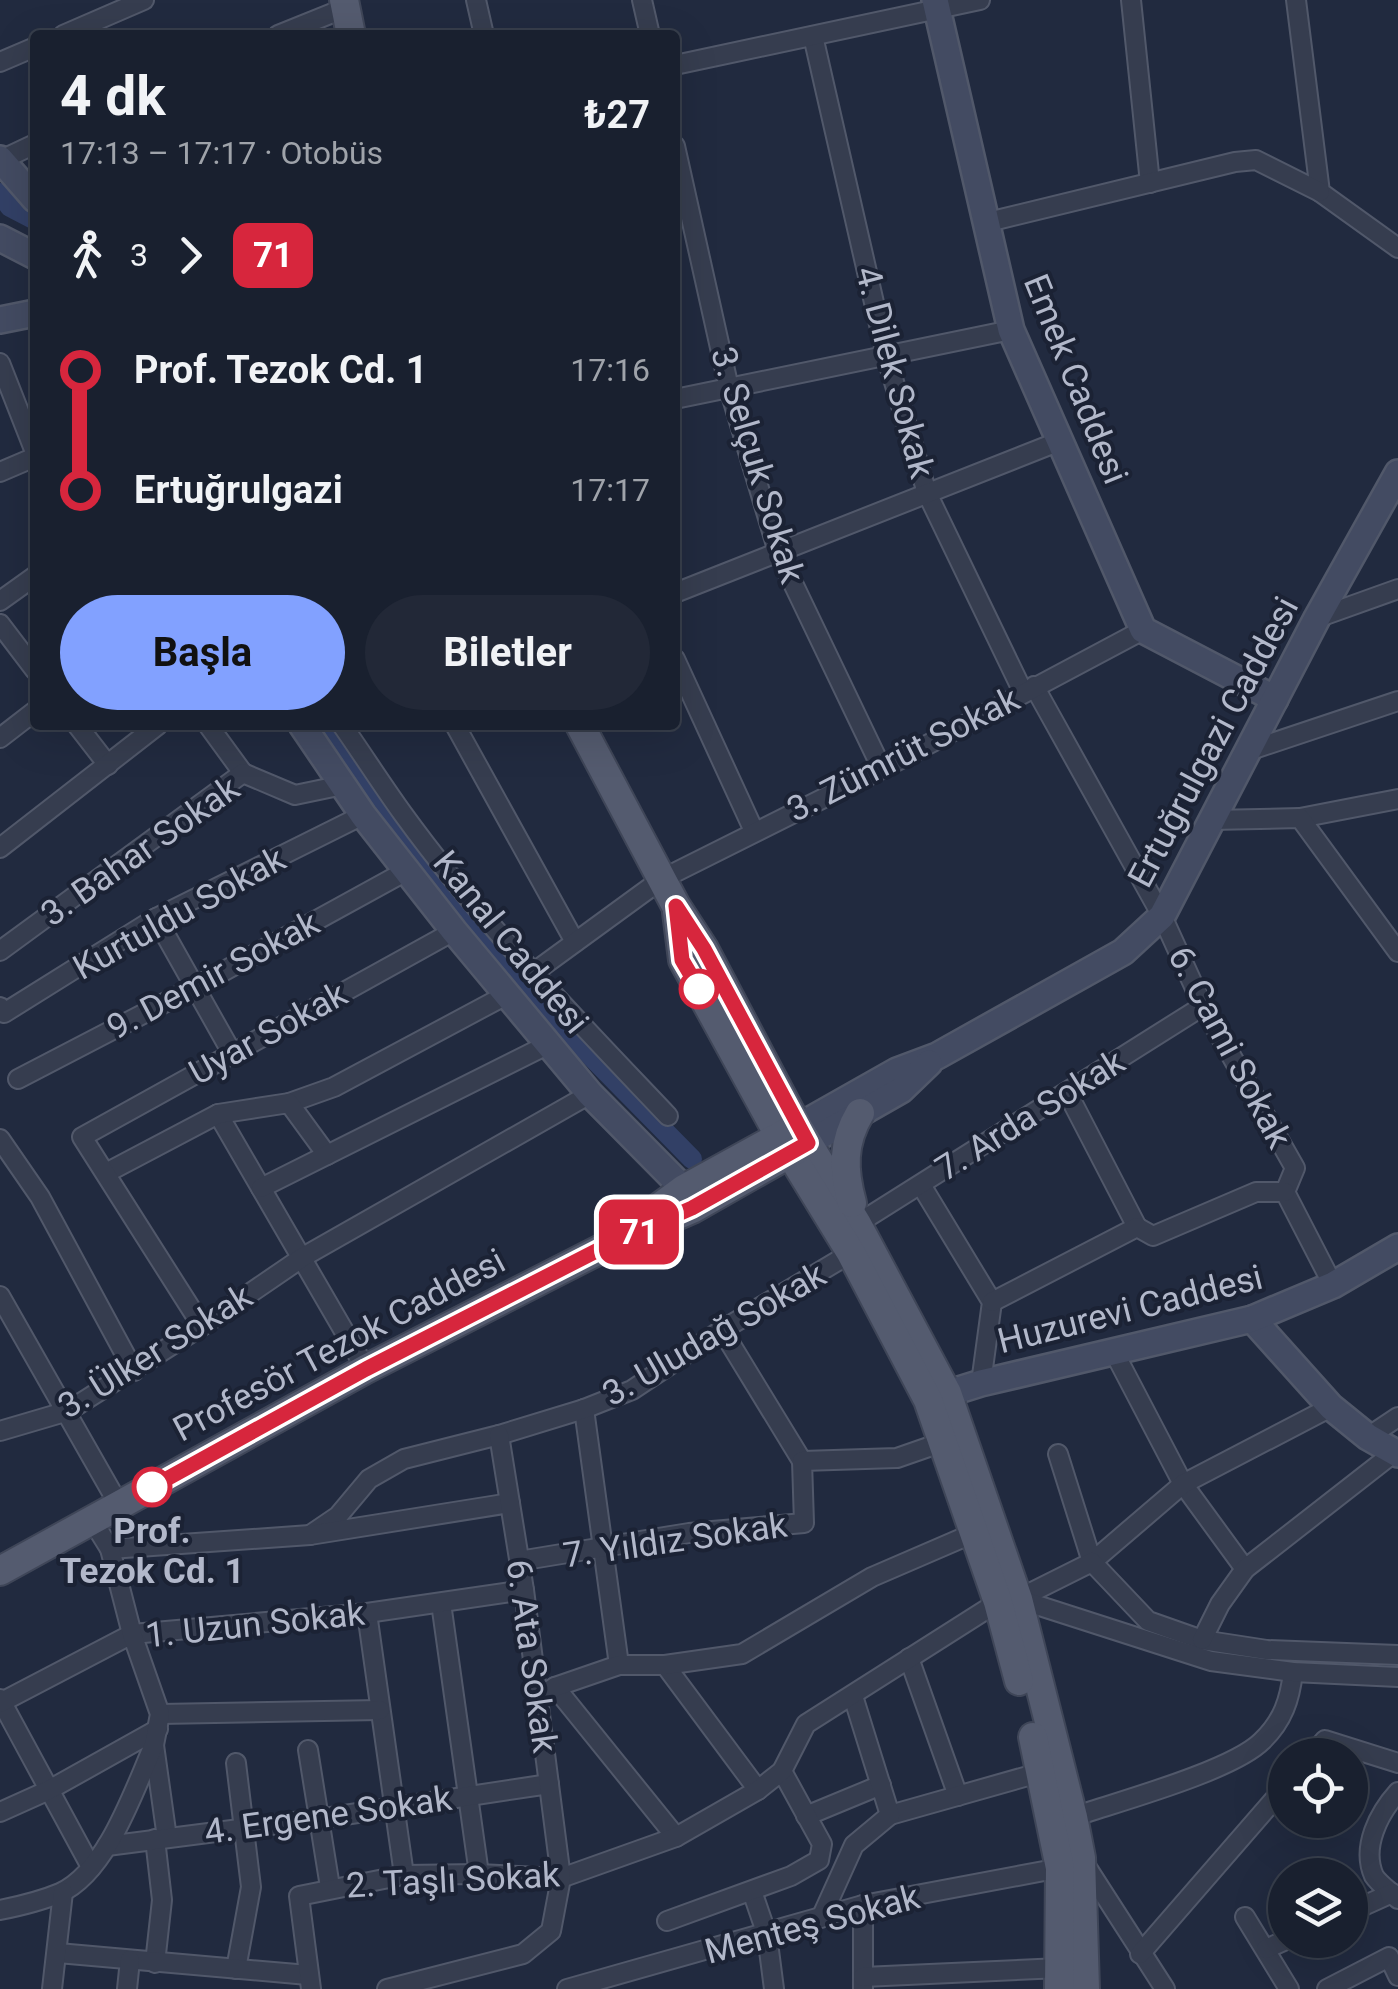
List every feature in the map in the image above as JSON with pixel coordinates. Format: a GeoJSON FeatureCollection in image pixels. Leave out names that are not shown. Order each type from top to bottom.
{"type":"FeatureCollection","features":[{"type":"Feature","properties":{"kind":"main road"},"geometry":{"type":"LineString","coordinates":[[583,730],[676,906],[682,960],[794,1140],[852,1253],[938,1396],[943,1442],[974,1533],[1008,1601],[1042,1772],[1070,1863],[1085,1989]]}},
{"type":"Feature","properties":{"kind":"main road"},"geometry":{"type":"LineString","coordinates":[[857,1224],[844,1163],[849,1131],[860,1113]]}},
{"type":"Feature","properties":{"kind":"main road"},"geometry":{"type":"LineString","coordinates":[[608,1245],[684,1189],[794,1140]]}},
{"type":"Feature","properties":{"kind":"main road"},"geometry":{"type":"LineString","coordinates":[[794,1140],[857,1224],[938,1396],[1008,1601],[1073,1817],[1060,1979]]}},
{"type":"Feature","properties":{"kind":"main road"},"geometry":{"type":"LineString","coordinates":[[608,1245],[692,1208],[794,1140]]}},
{"type":"Feature","properties":{"kind":"main road","name":"Profesör Tezok Caddesi"},"geometry":{"type":"LineString","coordinates":[[0,1571],[366,1369],[608,1245]]}},
{"type":"Feature","properties":{"kind":"street"},"geometry":{"type":"LineString","coordinates":[[75,30],[144,0]]}},
{"type":"Feature","properties":{"kind":"street"},"geometry":{"type":"LineString","coordinates":[[476,0],[483,30]]}},
{"type":"Feature","properties":{"kind":"street"},"geometry":{"type":"LineString","coordinates":[[642,0],[649,30]]}},
{"type":"Feature","properties":{"kind":"street"},"geometry":{"type":"LineString","coordinates":[[680,64],[936,5],[980,0]]}},
{"type":"Feature","properties":{"kind":"street"},"geometry":{"type":"LineString","coordinates":[[1132,0],[1150,183]]}},
{"type":"Feature","properties":{"kind":"street"},"geometry":{"type":"LineString","coordinates":[[1296,0],[1320,192]]}},
{"type":"Feature","properties":{"kind":"street","name":"Emek Caddesi"},"geometry":{"type":"LineString","coordinates":[[936,5],[1011,330],[1143,630]]}},
{"type":"Feature","properties":{"kind":"street"},"geometry":{"type":"LineString","coordinates":[[294,30],[347,14]]}},
{"type":"Feature","properties":{"kind":"street","name":"4. Dilek Sokak"},"geometry":{"type":"LineString","coordinates":[[813,36],[886,355],[927,494],[1029,689],[1162,916]]}},
{"type":"Feature","properties":{"kind":"street"},"geometry":{"type":"LineString","coordinates":[[0,62],[30,49]]}},
{"type":"Feature","properties":{"kind":"street"},"geometry":{"type":"LineString","coordinates":[[30,146],[0,160],[30,193]]}},
{"type":"Feature","properties":{"kind":"street"},"geometry":{"type":"LineString","coordinates":[[984,223],[1256,160],[1320,192],[1398,248]]}},
{"type":"Feature","properties":{"kind":"street","name":"3. Selçuk Sokak"},"geometry":{"type":"LineString","coordinates":[[680,175],[730,388],[778,552],[882,769]]}},
{"type":"Feature","properties":{"kind":"street"},"geometry":{"type":"LineString","coordinates":[[0,238],[30,253]]}},
{"type":"Feature","properties":{"kind":"street"},"geometry":{"type":"LineString","coordinates":[[0,320],[30,315]]}},
{"type":"Feature","properties":{"kind":"street"},"geometry":{"type":"LineString","coordinates":[[680,398],[1011,330]]}},
{"type":"Feature","properties":{"kind":"street"},"geometry":{"type":"LineString","coordinates":[[0,362],[30,442]]}},
{"type":"Feature","properties":{"kind":"street"},"geometry":{"type":"LineString","coordinates":[[680,591],[1060,441]]}},
{"type":"Feature","properties":{"kind":"street"},"geometry":{"type":"LineString","coordinates":[[0,472],[30,457]]}},
{"type":"Feature","properties":{"kind":"street","name":"Ertuğrulgazi Caddesi"},"geometry":{"type":"LineString","coordinates":[[794,1140],[896,1071],[936,1056],[1123,952],[1162,916],[1317,618],[1397,477]]}},
{"type":"Feature","properties":{"kind":"street"},"geometry":{"type":"LineString","coordinates":[[0,602],[30,580]]}},
{"type":"Feature","properties":{"kind":"street"},"geometry":{"type":"LineString","coordinates":[[1317,618],[1398,590]]}},
{"type":"Feature","properties":{"kind":"street"},"geometry":{"type":"LineString","coordinates":[[0,624],[30,663]]}},
{"type":"Feature","properties":{"kind":"street"},"geometry":{"type":"LineString","coordinates":[[1143,630],[1275,700]]}},
{"type":"Feature","properties":{"kind":"street","name":"3. Zümrüt Sokak"},"geometry":{"type":"LineString","coordinates":[[533,973],[662,879],[882,769],[1143,630]]}},
{"type":"Feature","properties":{"kind":"street"},"geometry":{"type":"LineString","coordinates":[[680,670],[754,831]]}},
{"type":"Feature","properties":{"kind":"street"},"geometry":{"type":"LineString","coordinates":[[1248,751],[1398,701]]}},
{"type":"Feature","properties":{"kind":"street"},"geometry":{"type":"LineString","coordinates":[[0,738],[30,715]]}},
{"type":"Feature","properties":{"kind":"street"},"geometry":{"type":"LineString","coordinates":[[81,730],[108,764]]}},
{"type":"Feature","properties":{"kind":"street"},"geometry":{"type":"LineString","coordinates":[[0,848],[152,730]]}},
{"type":"Feature","properties":{"kind":"street"},"geometry":{"type":"LineString","coordinates":[[212,730],[243,773]]}},
{"type":"Feature","properties":{"kind":"street","name":"Kanal Caddesi"},"geometry":{"type":"LineString","coordinates":[[305,730],[364,815],[454,931],[590,1094],[684,1189]]}},
{"type":"Feature","properties":{"kind":"street","name":"Kanal Caddesi"},"geometry":{"type":"LineString","coordinates":[[345,730],[404,816],[533,973],[668,1116]]}},
{"type":"Feature","properties":{"kind":"street"},"geometry":{"type":"LineString","coordinates":[[458,730],[575,942]]}},
{"type":"Feature","properties":{"kind":"street","name":"3. Bahar Sokak"},"geometry":{"type":"LineString","coordinates":[[2,944],[243,773],[295,795],[343,785]]}},
{"type":"Feature","properties":{"kind":"street"},"geometry":{"type":"LineString","coordinates":[[1210,820],[1300,818],[1398,800]]}},
{"type":"Feature","properties":{"kind":"street","name":"Kurtuldu Sokak"},"geometry":{"type":"LineString","coordinates":[[2,1014],[156,918],[364,815]]}},
{"type":"Feature","properties":{"kind":"street"},"geometry":{"type":"LineString","coordinates":[[1300,818],[1391,926],[1398,952]]}},
{"type":"Feature","properties":{"kind":"street","name":"9. Demir Sokak"},"geometry":{"type":"LineString","coordinates":[[18,1079],[408,870]]}},
{"type":"Feature","properties":{"kind":"street","name":"6. Cami Sokak"},"geometry":{"type":"LineString","coordinates":[[1162,916],[1204,1006],[1295,1168],[1284,1192],[1333,1285]]}},
{"type":"Feature","properties":{"kind":"street"},"geometry":{"type":"LineString","coordinates":[[156,918],[232,1052]]}},
{"type":"Feature","properties":{"kind":"street","name":"Uyar Sokak"},"geometry":{"type":"LineString","coordinates":[[106,1173],[82,1136],[454,931]]}},
{"type":"Feature","properties":{"kind":"street"},"geometry":{"type":"LineString","coordinates":[[202,1326],[106,1173],[218,1114],[289,1103],[334,1087],[508,994]]}},
{"type":"Feature","properties":{"kind":"street","name":"7. Arda Sokak"},"geometry":{"type":"LineString","coordinates":[[857,1224],[1204,1006]]}},
{"type":"Feature","properties":{"kind":"street"},"geometry":{"type":"LineString","coordinates":[[262,1188],[549,1044]]}},
{"type":"Feature","properties":{"kind":"street","name":"Ertuğrulgazi Caddesi"},"geometry":{"type":"LineString","coordinates":[[794,1140],[860,1113],[901,1090],[936,1056]]}},
{"type":"Feature","properties":{"kind":"street"},"geometry":{"type":"LineString","coordinates":[[1067,1092],[1137,1227],[1153,1236],[1256,1192],[1284,1192]]}},
{"type":"Feature","properties":{"kind":"street","name":"3. Ülker Sokak"},"geometry":{"type":"LineString","coordinates":[[0,1431],[68,1411],[303,1257],[590,1094]]}},
{"type":"Feature","properties":{"kind":"street"},"geometry":{"type":"LineString","coordinates":[[289,1103],[327,1155]]}},
{"type":"Feature","properties":{"kind":"street"},"geometry":{"type":"LineString","coordinates":[[218,1114],[366,1369]]}},
{"type":"Feature","properties":{"kind":"street"},"geometry":{"type":"LineString","coordinates":[[0,1139],[40,1196],[134,1371]]}},
{"type":"Feature","properties":{"kind":"street"},"geometry":{"type":"LineString","coordinates":[[921,1185],[992,1302],[980,1383]]}},
{"type":"Feature","properties":{"kind":"street"},"geometry":{"type":"LineString","coordinates":[[992,1302],[1137,1227]]}},
{"type":"Feature","properties":{"kind":"street","name":"Huzurevi Caddesi"},"geometry":{"type":"LineString","coordinates":[[938,1396],[1252,1319],[1333,1285],[1398,1247]]}},
{"type":"Feature","properties":{"kind":"street","name":"3. Uludağ Sokak"},"geometry":{"type":"LineString","coordinates":[[310,1535],[338,1516],[369,1479],[404,1459],[499,1435],[632,1390],[722,1330],[852,1253]]}},
{"type":"Feature","properties":{"kind":"street"},"geometry":{"type":"LineString","coordinates":[[0,1296],[119,1505]]}},
{"type":"Feature","properties":{"kind":"street"},"geometry":{"type":"LineString","coordinates":[[1202,1640],[1220,1604],[1246,1569],[1397,1453],[1330,1408],[1252,1319]]}},
{"type":"Feature","properties":{"kind":"street"},"geometry":{"type":"LineString","coordinates":[[722,1330],[802,1461]]}},
{"type":"Feature","properties":{"kind":"street"},"geometry":{"type":"LineString","coordinates":[[1114,1352],[1183,1484],[1246,1569]]}},
{"type":"Feature","properties":{"kind":"street","name":"2. Taşlı Sokak"},"geometry":{"type":"LineString","coordinates":[[310,1982],[299,1896],[404,1875],[561,1878],[676,1837],[758,1790],[782,1770],[806,1724],[908,1658],[1008,1601],[1092,1562],[1183,1484],[1330,1408]]}},
{"type":"Feature","properties":{"kind":"street"},"geometry":{"type":"LineString","coordinates":[[584,1409],[619,1665]]}},
{"type":"Feature","properties":{"kind":"street"},"geometry":{"type":"LineString","coordinates":[[1368,1437],[1398,1417]]}},
{"type":"Feature","properties":{"kind":"street","name":"6. Ata Sokak"},"geometry":{"type":"LineString","coordinates":[[387,1989],[523,1954],[550,1932],[561,1878],[520,1561],[499,1435]]}},
{"type":"Feature","properties":{"kind":"street","name":"7. Yıldız Sokak"},"geometry":{"type":"LineString","coordinates":[[520,1561],[689,1533],[804,1523],[802,1461],[897,1458],[943,1442]]}},
{"type":"Feature","properties":{"kind":"street"},"geometry":{"type":"LineString","coordinates":[[1058,1454],[1092,1562],[1148,1621],[1202,1640],[1267,1650],[1398,1655]]}},
{"type":"Feature","properties":{"kind":"street"},"geometry":{"type":"LineString","coordinates":[[110,1548],[310,1535],[510,1502]]}},
{"type":"Feature","properties":{"kind":"street"},"geometry":{"type":"LineString","coordinates":[[92,1520],[110,1548],[157,1729],[162,1900],[155,1962]]}},
{"type":"Feature","properties":{"kind":"street"},"geometry":{"type":"LineString","coordinates":[[539,1698],[556,1687],[619,1665],[665,1666],[742,1654],[872,1577],[974,1533]]}},
{"type":"Feature","properties":{"kind":"street","name":"1. Uzun Sokak"},"geometry":{"type":"LineString","coordinates":[[0,1701],[132,1634],[366,1614],[524,1590]]}},
{"type":"Feature","properties":{"kind":"street"},"geometry":{"type":"LineString","coordinates":[[1008,1601],[1211,1662],[1293,1672],[1398,1676]]}},
{"type":"Feature","properties":{"kind":"street"},"geometry":{"type":"LineString","coordinates":[[440,1603],[479,1874]]}},
{"type":"Feature","properties":{"kind":"street"},"geometry":{"type":"LineString","coordinates":[[366,1614],[404,1875]]}},
{"type":"Feature","properties":{"kind":"street"},"geometry":{"type":"LineString","coordinates":[[908,1658],[958,1796]]}},
{"type":"Feature","properties":{"kind":"street"},"geometry":{"type":"LineString","coordinates":[[665,1666],[758,1790]]}},
{"type":"Feature","properties":{"kind":"street"},"geometry":{"type":"LineString","coordinates":[[1073,1817],[1220,1766],[1261,1743],[1289,1705],[1293,1672]]}},
{"type":"Feature","properties":{"kind":"street"},"geometry":{"type":"LineString","coordinates":[[556,1687],[676,1837]]}},
{"type":"Feature","properties":{"kind":"street"},"geometry":{"type":"LineString","coordinates":[[853,1696],[890,1815]]}},
{"type":"Feature","properties":{"kind":"street"},"geometry":{"type":"LineString","coordinates":[[0,1701],[91,1867]]}},
{"type":"Feature","properties":{"kind":"street"},"geometry":{"type":"LineString","coordinates":[[0,1812],[49,1790],[157,1729],[302,1709],[380,1710]]}},
{"type":"Feature","properties":{"kind":"street"},"geometry":{"type":"LineString","coordinates":[[0,1910],[63,1892],[91,1867],[107,1846],[157,1729]]}},
{"type":"Feature","properties":{"kind":"street"},"geometry":{"type":"LineString","coordinates":[[308,1750],[330,1887]]}},
{"type":"Feature","properties":{"kind":"street"},"geometry":{"type":"LineString","coordinates":[[1368,1754],[1398,1763]]}},
{"type":"Feature","properties":{"kind":"street"},"geometry":{"type":"LineString","coordinates":[[236,1763],[250,1887],[236,1970]]}},
{"type":"Feature","properties":{"kind":"street"},"geometry":{"type":"LineString","coordinates":[[666,1920],[791,1876],[820,1860],[822,1844],[782,1770]]}},
{"type":"Feature","properties":{"kind":"street"},"geometry":{"type":"LineString","coordinates":[[820,1918],[854,1845],[890,1815],[1042,1772]]}},
{"type":"Feature","properties":{"kind":"street","name":"4. Ergene Sokak"},"geometry":{"type":"LineString","coordinates":[[107,1846],[549,1784]]}},
{"type":"Feature","properties":{"kind":"street"},"geometry":{"type":"LineString","coordinates":[[806,1816],[880,1785]]}},
{"type":"Feature","properties":{"kind":"street"},"geometry":{"type":"LineString","coordinates":[[1368,1906],[1395,1896],[1375,1878],[1368,1850],[1377,1823],[1398,1792]]}},
{"type":"Feature","properties":{"kind":"street"},"geometry":{"type":"LineString","coordinates":[[1140,1954],[1268,1807]]}},
{"type":"Feature","properties":{"kind":"street"},"geometry":{"type":"LineString","coordinates":[[1070,1863],[1165,1989]]}},
{"type":"Feature","properties":{"kind":"street","name":"Menteş Sokak"},"geometry":{"type":"LineString","coordinates":[[567,1989],[863,1905],[1070,1863]]}},
{"type":"Feature","properties":{"kind":"street"},"geometry":{"type":"LineString","coordinates":[[752,1891],[767,1934],[774,1989]]}},
{"type":"Feature","properties":{"kind":"street"},"geometry":{"type":"LineString","coordinates":[[52,1989],[63,1892]]}},
{"type":"Feature","properties":{"kind":"street"},"geometry":{"type":"LineString","coordinates":[[863,1905],[863,1983],[1060,1979]]}},
{"type":"Feature","properties":{"kind":"street"},"geometry":{"type":"LineString","coordinates":[[1245,1917],[1289,1989]]}},
{"type":"Feature","properties":{"kind":"street"},"geometry":{"type":"LineString","coordinates":[[58,1952],[236,1970],[310,1982]]}},
{"type":"Feature","properties":{"kind":"street"},"geometry":{"type":"LineString","coordinates":[[1327,1989],[1389,1957],[1398,1976]]}},
{"type":"Feature","properties":{"kind":"street"},"geometry":{"type":"LineString","coordinates":[[128,1989],[130,1960]]}},
{"type":"Feature","properties":{"kind":"waterway"},"geometry":{"type":"LineString","coordinates":[[0,193],[10,207],[30,217]]}},
{"type":"Feature","properties":{"kind":"waterway"},"geometry":{"type":"LineString","coordinates":[[326,730],[392,825],[504,968],[692,1159]]}},
{"type":"Feature","properties":{"kind":"bus line","name":"71"},"geometry":{"type":"LineString","coordinates":[[152,1487],[366,1369],[608,1245],[692,1208],[808,1143],[704,949],[676,906],[682,960],[699,989]]}},
{"type":"Feature","properties":{"kind":"place","name":"Prof. Tezok Cd. 1"},"geometry":{"type":"Point","coordinates":[152,1487]}}]}
